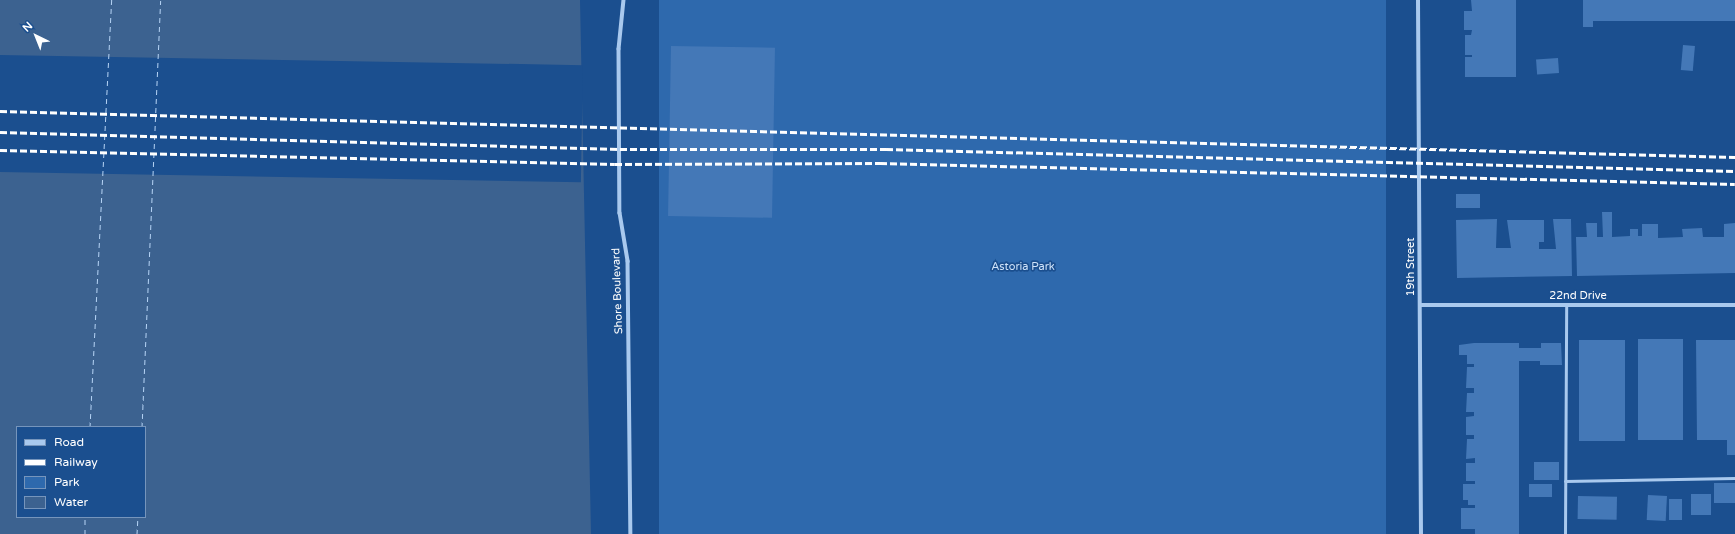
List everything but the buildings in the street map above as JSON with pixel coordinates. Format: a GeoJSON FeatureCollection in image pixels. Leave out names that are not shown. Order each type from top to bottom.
{"type":"FeatureCollection","features":[{"type":"Feature","properties":{"kind":"street","name":"Shore Boulevard"},"geometry":{"type":"LineString","coordinates":[[624,0],[619,49],[620,212],[628,261],[631,534]]}},
{"type":"Feature","properties":{"kind":"street","name":"19th Street"},"geometry":{"type":"LineString","coordinates":[[1418,0],[1421,534]]}},
{"type":"Feature","properties":{"kind":"street","name":"22nd Drive"},"geometry":{"type":"LineString","coordinates":[[1420,306],[1735,305]]}},
{"type":"Feature","properties":{"kind":"lane"},"geometry":{"type":"LineString","coordinates":[[1565,534],[1566,305]]}},
{"type":"Feature","properties":{"kind":"lane"},"geometry":{"type":"LineString","coordinates":[[1566,481],[1735,478]]}},
{"type":"Feature","properties":{"kind":"green space","name":"Astoria Park"},"geometry":{"type":"Polygon","coordinates":[[[659,0],[1386,0],[1386,534],[659,534],[659,0]]]}},
{"type":"Feature","properties":{"kind":"water"},"geometry":{"type":"Polygon","coordinates":[[[0,0],[580,0],[591,534],[0,534],[0,0]]]}},
{"type":"Feature","properties":{"kind":"pier"},"geometry":{"type":"Polygon","coordinates":[[[0,55],[583,65],[581,182],[0,172],[0,55]]]}},
{"type":"Feature","properties":{"kind":"ferry route"},"geometry":{"type":"LineString","coordinates":[[90,426],[112,0]]}},
{"type":"Feature","properties":{"kind":"ferry route"},"geometry":{"type":"LineString","coordinates":[[142,426],[161,0]]}},
{"type":"Feature","properties":{"kind":"ferry route"},"geometry":{"type":"LineString","coordinates":[[85,518],[85,534]]}},
{"type":"Feature","properties":{"kind":"ferry route"},"geometry":{"type":"LineString","coordinates":[[137,534],[138,518]]}},
{"type":"Feature","properties":{"kind":"railway"},"geometry":{"type":"LineString","coordinates":[[0,111],[1735,157]]}},
{"type":"Feature","properties":{"kind":"railway"},"geometry":{"type":"LineString","coordinates":[[0,132],[620,149],[886,149],[1735,171]]}},
{"type":"Feature","properties":{"kind":"railway"},"geometry":{"type":"LineString","coordinates":[[0,150],[615,164],[880,163],[1735,184]]}}]}
